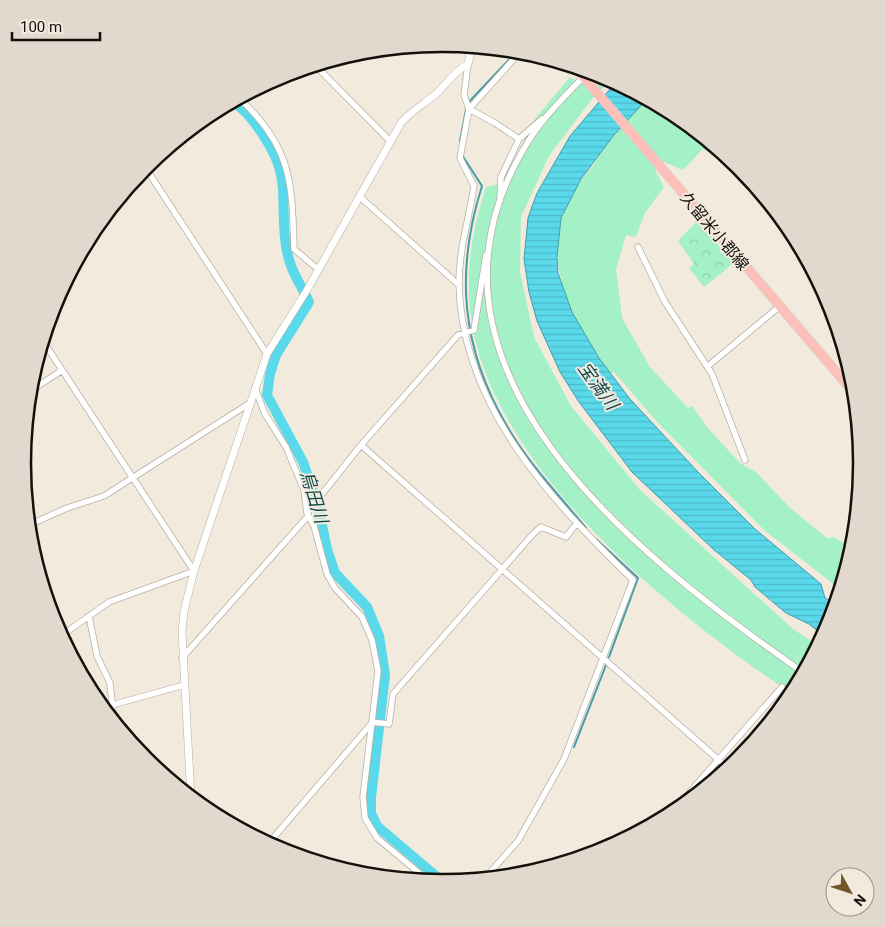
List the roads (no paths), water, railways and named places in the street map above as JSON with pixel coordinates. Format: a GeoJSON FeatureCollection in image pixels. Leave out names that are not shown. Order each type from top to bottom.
{"type":"FeatureCollection","features":[{"type":"Feature","properties":{"kind":"main road","name":"久留米小郡線"},"geometry":{"type":"LineString","coordinates":[[589,80],[846,383]]}},
{"type":"Feature","properties":{"kind":"street"},"geometry":{"type":"LineString","coordinates":[[470,53],[466,100],[469,109],[463,151],[460,158],[474,186],[462,244],[459,285],[464,331],[477,376],[503,429],[538,479],[576,524],[633,580],[604,659],[560,766],[518,841],[491,872]]}},
{"type":"Feature","properties":{"kind":"street"},"geometry":{"type":"LineString","coordinates":[[469,109],[514,59]]}},
{"type":"Feature","properties":{"kind":"street"},"geometry":{"type":"LineString","coordinates":[[190,789],[182,658],[183,619],[194,571],[267,354],[300,303],[408,115],[434,95],[459,68],[468,64]]}},
{"type":"Feature","properties":{"kind":"street"},"geometry":{"type":"LineString","coordinates":[[321,71],[391,142]]}},
{"type":"Feature","properties":{"kind":"street"},"geometry":{"type":"LineString","coordinates":[[500,203],[502,177],[519,139],[548,115],[584,78]]}},
{"type":"Feature","properties":{"kind":"street"},"geometry":{"type":"LineString","coordinates":[[245,103],[257,115],[278,145],[287,166],[292,195],[294,249],[319,270]]}},
{"type":"Feature","properties":{"kind":"street"},"geometry":{"type":"LineString","coordinates":[[469,109],[519,139]]}},
{"type":"Feature","properties":{"kind":"street"},"geometry":{"type":"LineString","coordinates":[[182,658],[307,515],[320,495],[361,444],[458,335],[464,331],[474,330],[483,261],[489,246],[500,203],[520,156],[548,115]]}},
{"type":"Feature","properties":{"kind":"street"},"geometry":{"type":"LineString","coordinates":[[150,175],[267,354]]}},
{"type":"Feature","properties":{"kind":"street"},"geometry":{"type":"LineString","coordinates":[[360,197],[459,285]]}},
{"type":"Feature","properties":{"kind":"street"},"geometry":{"type":"LineString","coordinates":[[489,246],[488,298],[500,352],[519,397],[553,450],[611,520],[664,568],[714,608],[799,669]]}},
{"type":"Feature","properties":{"kind":"street"},"geometry":{"type":"LineString","coordinates":[[638,247],[665,302],[708,366],[745,460]]}},
{"type":"Feature","properties":{"kind":"street"},"geometry":{"type":"LineString","coordinates":[[708,366],[780,306]]}},
{"type":"Feature","properties":{"kind":"street"},"geometry":{"type":"LineString","coordinates":[[48,348],[194,571]]}},
{"type":"Feature","properties":{"kind":"street"},"geometry":{"type":"LineString","coordinates":[[39,386],[62,371]]}},
{"type":"Feature","properties":{"kind":"street"},"geometry":{"type":"LineString","coordinates":[[255,388],[265,414],[286,447],[304,490],[307,515],[314,526],[326,574],[335,588],[362,617],[372,640],[378,671],[374,722],[363,797],[365,818],[378,838],[421,874]]}},
{"type":"Feature","properties":{"kind":"street"},"geometry":{"type":"LineString","coordinates":[[36,521],[60,510],[104,496],[250,403]]}},
{"type":"Feature","properties":{"kind":"street"},"geometry":{"type":"LineString","coordinates":[[361,444],[723,764]]}},
{"type":"Feature","properties":{"kind":"street"},"geometry":{"type":"LineString","coordinates":[[374,722],[389,724],[393,694],[541,527],[566,537],[576,524]]}},
{"type":"Feature","properties":{"kind":"street"},"geometry":{"type":"LineString","coordinates":[[68,631],[109,602],[132,592],[194,571]]}},
{"type":"Feature","properties":{"kind":"street"},"geometry":{"type":"LineString","coordinates":[[89,616],[97,656],[110,683],[112,709]]}},
{"type":"Feature","properties":{"kind":"street"},"geometry":{"type":"LineString","coordinates":[[112,705],[184,685]]}},
{"type":"Feature","properties":{"kind":"street"},"geometry":{"type":"LineString","coordinates":[[690,792],[782,687]]}},
{"type":"Feature","properties":{"kind":"street"},"geometry":{"type":"LineString","coordinates":[[273,838],[374,722]]}},
{"type":"Feature","properties":{"kind":"water","name":"宝満川"},"geometry":{"type":"Polygon","coordinates":[[[610,89],[642,104],[614,135],[581,179],[561,218],[557,257],[558,273],[572,312],[599,358],[630,399],[699,473],[755,529],[821,584],[825,598],[830,601],[818,631],[809,624],[786,613],[755,587],[751,580],[713,549],[632,472],[579,402],[560,372],[537,321],[529,292],[524,259],[528,218],[537,193],[570,136],[610,89]]]}},
{"type":"Feature","properties":{"kind":"waterway"},"geometry":{"type":"LineString","coordinates":[[460,141],[467,104],[510,58]]}},
{"type":"Feature","properties":{"kind":"waterway","name":"烏田川"},"geometry":{"type":"LineString","coordinates":[[239,106],[257,125],[278,164],[282,177],[284,230],[288,255],[292,269],[309,302],[276,355],[270,374],[267,395],[303,462],[318,506],[327,549],[335,573],[367,607],[379,636],[385,675],[371,798],[371,813],[377,826],[434,875]]}},
{"type":"Feature","properties":{"kind":"waterway"},"geometry":{"type":"LineString","coordinates":[[462,155],[482,186],[473,218],[468,248],[466,279],[467,309],[480,368],[492,397],[515,440],[534,466],[586,528]]}},
{"type":"Feature","properties":{"kind":"waterway"},"geometry":{"type":"LineString","coordinates":[[596,539],[638,578],[609,657]]}},
{"type":"Feature","properties":{"kind":"waterway"},"geometry":{"type":"LineString","coordinates":[[574,747],[606,665]]}}]}
